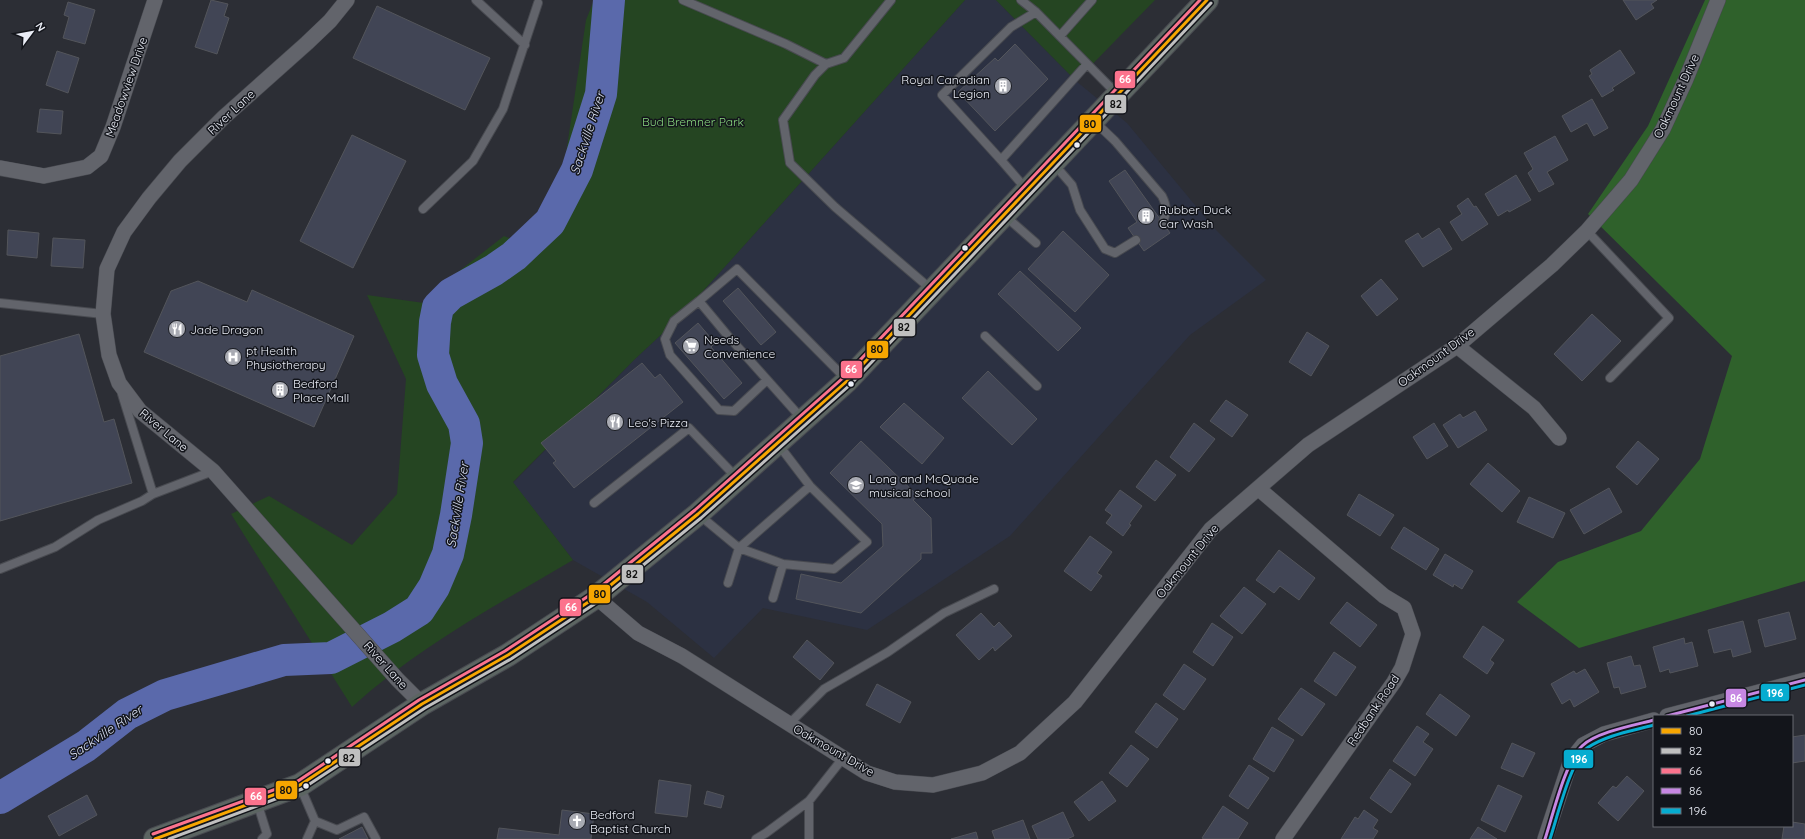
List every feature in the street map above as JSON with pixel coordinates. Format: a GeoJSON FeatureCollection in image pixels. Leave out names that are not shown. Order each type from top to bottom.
{"type":"FeatureCollection","features":[{"type":"Feature","properties":{"kind":"main road"},"geometry":{"type":"LineString","coordinates":[[155,839],[300,785],[422,704],[508,655],[596,596],[698,514],[847,381],[1207,0]]}},
{"type":"Feature","properties":{"kind":"street","name":"Meadowview Drive"},"geometry":{"type":"LineString","coordinates":[[0,168],[44,176],[87,167],[101,156],[113,127],[155,0]]}},
{"type":"Feature","properties":{"kind":"street","name":"River Lane"},"geometry":{"type":"LineString","coordinates":[[347,0],[330,21],[307,44],[224,117],[180,161],[149,198],[124,232],[107,269],[104,314],[109,356],[119,383],[140,411],[213,471],[397,679],[422,704]]}},
{"type":"Feature","properties":{"kind":"street","name":"Oakmount Drive"},"geometry":{"type":"LineString","coordinates":[[596,596],[638,633],[682,656],[867,773],[895,782],[933,785],[982,773],[1020,753],[1075,702],[1211,528],[1259,489],[1308,445],[1457,346],[1552,264],[1587,231],[1631,180],[1663,129],[1686,79],[1718,0]]}},
{"type":"Feature","properties":{"kind":"street"},"geometry":{"type":"LineString","coordinates":[[1457,346],[1534,408],[1559,438]]}},
{"type":"Feature","properties":{"kind":"street","name":"Redbank Road"},"geometry":{"type":"LineString","coordinates":[[1259,489],[1384,596],[1404,608],[1413,634],[1402,668],[1394,682],[1283,839]]}},
{"type":"Feature","properties":{"kind":"street"},"geometry":{"type":"LineString","coordinates":[[1671,715],[1805,680]]}},
{"type":"Feature","properties":{"kind":"street"},"geometry":{"type":"LineString","coordinates":[[1545,839],[1571,760],[1583,745],[1604,734],[1653,720]]}},
{"type":"Feature","properties":{"kind":"lane"},"geometry":{"type":"LineString","coordinates":[[476,0],[525,45]]}},
{"type":"Feature","properties":{"kind":"lane"},"geometry":{"type":"LineString","coordinates":[[683,0],[786,44],[826,64]]}},
{"type":"Feature","properties":{"kind":"lane"},"geometry":{"type":"LineString","coordinates":[[891,0],[844,58],[826,64],[815,75],[783,120],[790,163],[835,207],[932,290]]}},
{"type":"Feature","properties":{"kind":"lane"},"geometry":{"type":"LineString","coordinates":[[1021,0],[1036,12],[1118,94]]}},
{"type":"Feature","properties":{"kind":"lane"},"geometry":{"type":"LineString","coordinates":[[1060,36],[1092,0]]}},
{"type":"Feature","properties":{"kind":"lane"},"geometry":{"type":"LineString","coordinates":[[423,209],[473,161],[503,109],[538,3]]}},
{"type":"Feature","properties":{"kind":"lane"},"geometry":{"type":"LineString","coordinates":[[1027,190],[942,95],[1011,27],[1036,12]]}},
{"type":"Feature","properties":{"kind":"lane"},"geometry":{"type":"LineString","coordinates":[[1001,160],[1087,64]]}},
{"type":"Feature","properties":{"kind":"lane"},"geometry":{"type":"LineString","coordinates":[[1094,120],[1115,141],[1162,196],[1166,204],[1167,213],[1162,222]]}},
{"type":"Feature","properties":{"kind":"lane"},"geometry":{"type":"LineString","coordinates":[[1053,162],[1072,186],[1080,210],[1105,249],[1115,253],[1136,240]]}},
{"type":"Feature","properties":{"kind":"lane"},"geometry":{"type":"LineString","coordinates":[[1004,214],[1036,243]]}},
{"type":"Feature","properties":{"kind":"lane"},"geometry":{"type":"LineString","coordinates":[[1587,231],[1669,318],[1610,378]]}},
{"type":"Feature","properties":{"kind":"lane"},"geometry":{"type":"LineString","coordinates":[[767,380],[734,411],[719,410],[670,355],[665,339],[674,321],[736,269],[847,381]]}},
{"type":"Feature","properties":{"kind":"lane"},"geometry":{"type":"LineString","coordinates":[[699,301],[767,380],[804,420]]}},
{"type":"Feature","properties":{"kind":"lane"},"geometry":{"type":"LineString","coordinates":[[0,303],[104,314]]}},
{"type":"Feature","properties":{"kind":"lane"},"geometry":{"type":"LineString","coordinates":[[985,336],[1037,386]]}},
{"type":"Feature","properties":{"kind":"lane"},"geometry":{"type":"LineString","coordinates":[[119,383],[153,494]]}},
{"type":"Feature","properties":{"kind":"lane"},"geometry":{"type":"LineString","coordinates":[[594,503],[689,428],[738,478]]}},
{"type":"Feature","properties":{"kind":"lane"},"geometry":{"type":"LineString","coordinates":[[698,514],[739,548],[783,564],[834,569],[867,542],[810,486],[778,444]]}},
{"type":"Feature","properties":{"kind":"lane"},"geometry":{"type":"LineString","coordinates":[[0,569],[55,547],[98,520],[142,502],[153,494],[213,471]]}},
{"type":"Feature","properties":{"kind":"lane"},"geometry":{"type":"LineString","coordinates":[[728,583],[739,548],[810,486]]}},
{"type":"Feature","properties":{"kind":"lane"},"geometry":{"type":"LineString","coordinates":[[773,598],[783,564]]}},
{"type":"Feature","properties":{"kind":"lane"},"geometry":{"type":"LineString","coordinates":[[789,724],[824,689],[888,652],[944,613],[994,589]]}},
{"type":"Feature","properties":{"kind":"lane"},"geometry":{"type":"LineString","coordinates":[[756,839],[808,802],[843,758]]}},
{"type":"Feature","properties":{"kind":"lane"},"geometry":{"type":"LineString","coordinates":[[300,785],[315,821],[337,830],[364,817],[376,839]]}},
{"type":"Feature","properties":{"kind":"lane"},"geometry":{"type":"LineString","coordinates":[[257,801],[267,834],[262,839]]}},
{"type":"Feature","properties":{"kind":"lane"},"geometry":{"type":"LineString","coordinates":[[808,802],[809,839]]}},
{"type":"Feature","properties":{"kind":"lane"},"geometry":{"type":"LineString","coordinates":[[307,839],[315,821]]}},
{"type":"Feature","properties":{"kind":"shaded area"},"geometry":{"type":"Polygon","coordinates":[[[965,0],[996,0],[1076,81],[1127,123],[1214,228],[1266,280],[1190,335],[1010,536],[867,630],[763,608],[714,658],[647,602],[573,560],[513,483],[635,359],[677,320],[965,0]]]}},
{"type":"Feature","properties":{"kind":"green space","name":"Bud Bremner Park"},"geometry":{"type":"Polygon","coordinates":[[[594,0],[965,0],[677,320],[635,359],[513,482],[573,560],[487,610],[431,646],[377,685],[352,707],[231,514],[269,496],[352,545],[397,494],[406,379],[367,295],[424,303],[454,275],[504,236],[529,245],[544,222],[564,167],[586,20],[594,0]]]}},
{"type":"Feature","properties":{"kind":"green space"},"geometry":{"type":"Polygon","coordinates":[[[996,0],[1155,0],[1076,81],[996,0]]]}},
{"type":"Feature","properties":{"kind":"green space"},"geometry":{"type":"Polygon","coordinates":[[[1705,0],[1805,0],[1805,581],[1579,648],[1517,602],[1558,562],[1641,531],[1700,459],[1732,356],[1588,214],[1648,126],[1705,0]]]}},
{"type":"Feature","properties":{"kind":"building"},"geometry":{"type":"Polygon","coordinates":[[[211,0],[228,4],[224,16],[229,18],[217,54],[195,47],[211,0]]]}},
{"type":"Feature","properties":{"kind":"building"},"geometry":{"type":"Polygon","coordinates":[[[1623,0],[1657,0],[1651,4],[1654,8],[1636,20],[1623,0]]]}},
{"type":"Feature","properties":{"kind":"building"},"geometry":{"type":"Polygon","coordinates":[[[68,2],[95,10],[85,44],[63,38],[69,17],[64,15],[68,2]]]}},
{"type":"Feature","properties":{"kind":"building"},"geometry":{"type":"Polygon","coordinates":[[[377,6],[490,58],[465,110],[353,58],[377,6]]]}},
{"type":"Feature","properties":{"kind":"building","name":"Royal Canadian Legion"},"geometry":{"type":"Polygon","coordinates":[[[1015,44],[1048,79],[995,131],[958,92],[995,58],[998,61],[1015,44]]]}},
{"type":"Feature","properties":{"kind":"building"},"geometry":{"type":"Polygon","coordinates":[[[1620,50],[1635,73],[1612,88],[1614,90],[1602,97],[1589,76],[1592,74],[1590,70],[1620,50]]]}},
{"type":"Feature","properties":{"kind":"building"},"geometry":{"type":"Polygon","coordinates":[[[57,51],[79,58],[68,93],[46,85],[57,51]]]}},
{"type":"Feature","properties":{"kind":"building"},"geometry":{"type":"Polygon","coordinates":[[[1592,99],[1608,128],[1594,136],[1587,123],[1571,132],[1562,116],[1592,99]]]}},
{"type":"Feature","properties":{"kind":"building"},"geometry":{"type":"Polygon","coordinates":[[[40,109],[63,111],[61,134],[37,132],[40,109]]]}},
{"type":"Feature","properties":{"kind":"building"},"geometry":{"type":"Polygon","coordinates":[[[352,135],[406,161],[353,268],[300,241],[352,135]]]}},
{"type":"Feature","properties":{"kind":"building"},"geometry":{"type":"Polygon","coordinates":[[[1555,136],[1568,160],[1547,172],[1554,184],[1539,192],[1528,173],[1533,169],[1524,153],[1555,136]]]}},
{"type":"Feature","properties":{"kind":"building","name":"Rubber Duck Car Wash"},"geometry":{"type":"Polygon","coordinates":[[[1125,170],[1170,233],[1144,251],[1128,228],[1137,222],[1109,181],[1125,170]]]}},
{"type":"Feature","properties":{"kind":"building"},"geometry":{"type":"Polygon","coordinates":[[[1516,175],[1531,200],[1498,216],[1485,194],[1516,175]]]}},
{"type":"Feature","properties":{"kind":"building"},"geometry":{"type":"Polygon","coordinates":[[[1468,198],[1474,207],[1476,206],[1488,224],[1462,241],[1450,222],[1462,214],[1457,206],[1468,198]]]}},
{"type":"Feature","properties":{"kind":"building"},"geometry":{"type":"Polygon","coordinates":[[[1439,228],[1452,249],[1423,267],[1405,241],[1418,233],[1422,239],[1439,228]]]}},
{"type":"Feature","properties":{"kind":"building"},"geometry":{"type":"Polygon","coordinates":[[[8,230],[39,233],[37,258],[7,255],[8,230]]]}},
{"type":"Feature","properties":{"kind":"building"},"geometry":{"type":"Polygon","coordinates":[[[1063,231],[1109,275],[1075,312],[1028,269],[1063,231]]]}},
{"type":"Feature","properties":{"kind":"building"},"geometry":{"type":"Polygon","coordinates":[[[53,238],[85,240],[83,268],[51,266],[53,238]]]}},
{"type":"Feature","properties":{"kind":"building"},"geometry":{"type":"Polygon","coordinates":[[[1020,271],[1081,328],[1058,351],[998,294],[1020,271]]]}},
{"type":"Feature","properties":{"kind":"building"},"geometry":{"type":"Polygon","coordinates":[[[1381,279],[1398,299],[1377,316],[1361,296],[1381,279]]]}},
{"type":"Feature","properties":{"kind":"building","name":"Bedford Place Mall"},"geometry":{"type":"Polygon","coordinates":[[[198,281],[247,302],[252,290],[354,336],[314,427],[144,352],[171,291],[198,281]]]}},
{"type":"Feature","properties":{"kind":"building"},"geometry":{"type":"Polygon","coordinates":[[[738,288],[776,332],[761,345],[723,301],[738,288]]]}},
{"type":"Feature","properties":{"kind":"building"},"geometry":{"type":"Polygon","coordinates":[[[1592,314],[1621,341],[1582,381],[1554,354],[1592,314]]]}},
{"type":"Feature","properties":{"kind":"building"},"geometry":{"type":"Polygon","coordinates":[[[698,323],[715,343],[711,347],[742,383],[724,399],[675,343],[698,323]]]}},
{"type":"Feature","properties":{"kind":"building"},"geometry":{"type":"Polygon","coordinates":[[[1307,332],[1329,346],[1311,376],[1289,362],[1307,332]]]}},
{"type":"Feature","properties":{"kind":"building"},"geometry":{"type":"Polygon","coordinates":[[[79,334],[104,422],[114,419],[132,483],[0,521],[0,356],[79,334]]]}},
{"type":"Feature","properties":{"kind":"building"},"geometry":{"type":"Polygon","coordinates":[[[642,363],[655,378],[660,374],[683,402],[574,488],[553,463],[556,461],[541,443],[642,363]]]}},
{"type":"Feature","properties":{"kind":"building"},"geometry":{"type":"Polygon","coordinates":[[[988,371],[1037,419],[1012,445],[962,398],[988,371]]]}},
{"type":"Feature","properties":{"kind":"building"},"geometry":{"type":"Polygon","coordinates":[[[1226,400],[1248,415],[1232,437],[1210,421],[1226,400]]]}},
{"type":"Feature","properties":{"kind":"building"},"geometry":{"type":"Polygon","coordinates":[[[904,403],[944,438],[922,464],[880,427],[904,403]]]}},
{"type":"Feature","properties":{"kind":"building"},"geometry":{"type":"Polygon","coordinates":[[[1475,411],[1487,430],[1458,448],[1443,425],[1460,414],[1463,418],[1475,411]]]}},
{"type":"Feature","properties":{"kind":"building"},"geometry":{"type":"Polygon","coordinates":[[[1194,423],[1215,439],[1189,472],[1170,457],[1194,423]]]}},
{"type":"Feature","properties":{"kind":"building"},"geometry":{"type":"Polygon","coordinates":[[[1434,423],[1448,446],[1427,459],[1413,437],[1434,423]]]}},
{"type":"Feature","properties":{"kind":"building"},"geometry":{"type":"Polygon","coordinates":[[[861,441],[918,496],[913,500],[931,518],[932,553],[921,553],[921,559],[861,613],[796,599],[801,574],[841,583],[883,546],[882,524],[830,473],[861,441]]]}},
{"type":"Feature","properties":{"kind":"building"},"geometry":{"type":"Polygon","coordinates":[[[1638,441],[1659,459],[1637,485],[1616,467],[1638,441]]]}},
{"type":"Feature","properties":{"kind":"building"},"geometry":{"type":"Polygon","coordinates":[[[1156,460],[1176,475],[1155,501],[1136,487],[1156,460]]]}},
{"type":"Feature","properties":{"kind":"building"},"geometry":{"type":"Polygon","coordinates":[[[1488,463],[1520,491],[1502,512],[1470,484],[1488,463]]]}},
{"type":"Feature","properties":{"kind":"building"},"geometry":{"type":"Polygon","coordinates":[[[1609,488],[1622,512],[1584,534],[1570,510],[1609,488]]]}},
{"type":"Feature","properties":{"kind":"building"},"geometry":{"type":"Polygon","coordinates":[[[1120,490],[1142,506],[1129,524],[1131,525],[1123,536],[1106,523],[1112,515],[1105,510],[1120,490]]]}},
{"type":"Feature","properties":{"kind":"building"},"geometry":{"type":"Polygon","coordinates":[[[1359,494],[1394,515],[1380,536],[1347,515],[1359,494]]]}},
{"type":"Feature","properties":{"kind":"building"},"geometry":{"type":"Polygon","coordinates":[[[1529,497],[1565,513],[1553,538],[1517,522],[1529,497]]]}},
{"type":"Feature","properties":{"kind":"building"},"geometry":{"type":"Polygon","coordinates":[[[1404,527],[1439,549],[1426,570],[1391,548],[1404,527]]]}},
{"type":"Feature","properties":{"kind":"building"},"geometry":{"type":"Polygon","coordinates":[[[1090,536],[1112,552],[1097,573],[1102,576],[1091,591],[1064,571],[1090,536]]]}},
{"type":"Feature","properties":{"kind":"building"},"geometry":{"type":"Polygon","coordinates":[[[1279,550],[1315,578],[1299,600],[1280,586],[1274,593],[1256,580],[1279,550]]]}},
{"type":"Feature","properties":{"kind":"building"},"geometry":{"type":"Polygon","coordinates":[[[1445,554],[1473,571],[1462,589],[1454,584],[1453,587],[1433,575],[1445,554]]]}},
{"type":"Feature","properties":{"kind":"building"},"geometry":{"type":"Polygon","coordinates":[[[1244,587],[1266,604],[1242,634],[1220,616],[1244,587]]]}},
{"type":"Feature","properties":{"kind":"building"},"geometry":{"type":"Polygon","coordinates":[[[1347,602],[1377,625],[1360,647],[1330,623],[1347,602]]]}},
{"type":"Feature","properties":{"kind":"building"},"geometry":{"type":"Polygon","coordinates":[[[1789,612],[1796,639],[1765,647],[1758,620],[1789,612]]]}},
{"type":"Feature","properties":{"kind":"building"},"geometry":{"type":"Polygon","coordinates":[[[981,613],[994,627],[999,622],[1012,636],[995,651],[993,647],[979,660],[956,635],[981,613]]]}},
{"type":"Feature","properties":{"kind":"building"},"geometry":{"type":"Polygon","coordinates":[[[1743,621],[1751,652],[1733,657],[1731,649],[1714,653],[1708,630],[1743,621]]]}},
{"type":"Feature","properties":{"kind":"building"},"geometry":{"type":"Polygon","coordinates":[[[1212,623],[1233,637],[1213,666],[1193,652],[1212,623]]]}},
{"type":"Feature","properties":{"kind":"building"},"geometry":{"type":"Polygon","coordinates":[[[1483,626],[1504,640],[1490,660],[1494,663],[1487,674],[1463,657],[1483,626]]]}},
{"type":"Feature","properties":{"kind":"building"},"geometry":{"type":"Polygon","coordinates":[[[1684,638],[1685,644],[1692,642],[1698,666],[1670,673],[1669,669],[1660,672],[1653,647],[1684,638]]]}},
{"type":"Feature","properties":{"kind":"building"},"geometry":{"type":"Polygon","coordinates":[[[807,640],[834,663],[820,680],[793,657],[807,640]]]}},
{"type":"Feature","properties":{"kind":"building"},"geometry":{"type":"Polygon","coordinates":[[[1334,652],[1356,667],[1336,696],[1314,681],[1334,652]]]}},
{"type":"Feature","properties":{"kind":"building"},"geometry":{"type":"Polygon","coordinates":[[[1631,656],[1634,666],[1640,665],[1646,687],[1621,694],[1619,687],[1614,688],[1607,663],[1631,656]]]}},
{"type":"Feature","properties":{"kind":"building"},"geometry":{"type":"Polygon","coordinates":[[[1184,664],[1206,679],[1184,710],[1163,695],[1184,664]]]}},
{"type":"Feature","properties":{"kind":"building"},"geometry":{"type":"Polygon","coordinates":[[[1585,669],[1599,692],[1574,707],[1570,699],[1562,704],[1551,684],[1574,671],[1576,674],[1585,669]]]}},
{"type":"Feature","properties":{"kind":"building"},"geometry":{"type":"Polygon","coordinates":[[[877,684],[911,702],[900,723],[866,705],[877,684]]]}},
{"type":"Feature","properties":{"kind":"building"},"geometry":{"type":"Polygon","coordinates":[[[1301,688],[1325,704],[1302,736],[1278,719],[1301,688]]]}},
{"type":"Feature","properties":{"kind":"building"},"geometry":{"type":"Polygon","coordinates":[[[1440,694],[1470,716],[1456,736],[1426,714],[1440,694]]]}},
{"type":"Feature","properties":{"kind":"building"},"geometry":{"type":"Polygon","coordinates":[[[1156,703],[1178,719],[1157,748],[1135,732],[1156,703]]]}},
{"type":"Feature","properties":{"kind":"building"},"geometry":{"type":"Polygon","coordinates":[[[1417,726],[1429,734],[1423,742],[1433,749],[1415,776],[1393,761],[1417,726]]]}},
{"type":"Feature","properties":{"kind":"building"},"geometry":{"type":"Polygon","coordinates":[[[1272,727],[1294,740],[1274,772],[1253,759],[1272,727]]]}},
{"type":"Feature","properties":{"kind":"building"},"geometry":{"type":"Polygon","coordinates":[[[1805,735],[1805,761],[1793,763],[1793,737],[1805,735]]]}},
{"type":"Feature","properties":{"kind":"building"},"geometry":{"type":"Polygon","coordinates":[[[1512,743],[1535,753],[1523,777],[1501,768],[1512,743]]]}},
{"type":"Feature","properties":{"kind":"building"},"geometry":{"type":"Polygon","coordinates":[[[1131,745],[1149,759],[1127,787],[1109,773],[1131,745]]]}},
{"type":"Feature","properties":{"kind":"building"},"geometry":{"type":"Polygon","coordinates":[[[1249,765],[1269,778],[1248,809],[1229,796],[1249,765]]]}},
{"type":"Feature","properties":{"kind":"building"},"geometry":{"type":"Polygon","coordinates":[[[1390,769],[1411,784],[1391,813],[1370,798],[1390,769]]]}},
{"type":"Feature","properties":{"kind":"building"},"geometry":{"type":"Polygon","coordinates":[[[1627,776],[1644,791],[1618,821],[1598,803],[1613,786],[1616,788],[1627,776]]]}},
{"type":"Feature","properties":{"kind":"building"},"geometry":{"type":"Polygon","coordinates":[[[659,780],[691,785],[687,817],[655,813],[659,780]]]}},
{"type":"Feature","properties":{"kind":"building"},"geometry":{"type":"Polygon","coordinates":[[[1102,781],[1116,801],[1089,821],[1074,802],[1102,781]]]}},
{"type":"Feature","properties":{"kind":"building"},"geometry":{"type":"Polygon","coordinates":[[[1498,785],[1522,796],[1505,832],[1481,820],[1498,785]]]}},
{"type":"Feature","properties":{"kind":"building"},"geometry":{"type":"Polygon","coordinates":[[[707,791],[724,796],[721,808],[704,804],[707,791]]]}},
{"type":"Feature","properties":{"kind":"building"},"geometry":{"type":"Polygon","coordinates":[[[87,795],[97,815],[59,836],[48,816],[87,795]]]}},
{"type":"Feature","properties":{"kind":"building"},"geometry":{"type":"Polygon","coordinates":[[[1223,806],[1248,823],[1238,839],[1202,838],[1223,806]]]}},
{"type":"Feature","properties":{"kind":"building","name":"Bedford Baptist Church"},"geometry":{"type":"Polygon","coordinates":[[[562,810],[594,814],[591,839],[497,839],[499,828],[559,835],[562,810]]]}},
{"type":"Feature","properties":{"kind":"building"},"geometry":{"type":"Polygon","coordinates":[[[1364,810],[1378,820],[1373,828],[1378,831],[1373,839],[1341,839],[1355,817],[1358,819],[1364,810]]]}},
{"type":"Feature","properties":{"kind":"building"},"geometry":{"type":"Polygon","coordinates":[[[1063,812],[1074,836],[1067,839],[1038,839],[1032,826],[1063,812]]]}},
{"type":"Feature","properties":{"kind":"building"},"geometry":{"type":"Polygon","coordinates":[[[1023,820],[1030,839],[995,839],[992,831],[1023,820]]]}},
{"type":"Feature","properties":{"kind":"building"},"geometry":{"type":"Polygon","coordinates":[[[1793,822],[1805,824],[1805,839],[1782,839],[1784,827],[1793,827],[1793,822]]]}},
{"type":"Feature","properties":{"kind":"building"},"geometry":{"type":"Polygon","coordinates":[[[362,827],[368,839],[339,839],[362,827]]]}},
{"type":"Feature","properties":{"kind":"building"},"geometry":{"type":"Polygon","coordinates":[[[1478,827],[1497,839],[1470,839],[1478,827]]]}},
{"type":"Feature","properties":{"kind":"building"},"geometry":{"type":"Polygon","coordinates":[[[976,832],[978,839],[951,839],[976,832]]]}},
{"type":"Feature","properties":{"kind":"waterway","name":"Sackville River"},"geometry":{"type":"LineString","coordinates":[[0,798],[86,746],[127,714],[165,695],[284,660],[331,658],[392,627],[419,610],[434,587],[448,554],[456,515],[467,443],[464,424],[442,384],[433,355],[435,322],[438,307],[451,294],[494,270],[514,256],[550,222],[577,170],[601,94],[609,0]]}},
{"type":"Feature","properties":{"kind":"transit line","name":"66"},"geometry":{"type":"LineString","coordinates":[[153,834],[298,781],[419,700],[505,651],[593,593],[695,510],[844,377],[1200,0]]}},
{"type":"Feature","properties":{"kind":"transit line","name":"80"},"geometry":{"type":"LineString","coordinates":[[155,839],[300,785],[422,704],[508,655],[596,597],[698,514],[847,381],[1207,0]]}},
{"type":"Feature","properties":{"kind":"transit line","name":"82"},"geometry":{"type":"LineString","coordinates":[[169,839],[302,789],[425,708],[511,659],[599,601],[701,518],[851,384],[1211,3]]}},
{"type":"Feature","properties":{"kind":"transit line","name":"86"},"geometry":{"type":"LineString","coordinates":[[1671,715],[1805,680]]}},
{"type":"Feature","properties":{"kind":"transit line","name":"196"},"geometry":{"type":"LineString","coordinates":[[1691,715],[1805,685]]}},
{"type":"Feature","properties":{"kind":"transit line","name":"86"},"geometry":{"type":"LineString","coordinates":[[1545,839],[1565,776],[1570,764],[1582,746],[1588,741],[1606,733],[1653,720]]}},
{"type":"Feature","properties":{"kind":"transit line","name":"196"},"geometry":{"type":"LineString","coordinates":[[1550,839],[1570,777],[1581,754],[1587,748],[1602,740],[1628,731],[1653,725]]}},
{"type":"Feature","properties":{"kind":"place","name":"Royal Canadian Legion"},"geometry":{"type":"Point","coordinates":[1003,86]}},
{"type":"Feature","properties":{"kind":"place","name":"Rubber Duck Car Wash"},"geometry":{"type":"Point","coordinates":[1146,216]}},
{"type":"Feature","properties":{"kind":"place","name":"Jade Dragon"},"geometry":{"type":"Point","coordinates":[177,329]}},
{"type":"Feature","properties":{"kind":"place","name":"Needs Convenience"},"geometry":{"type":"Point","coordinates":[691,346]}},
{"type":"Feature","properties":{"kind":"place","name":"pt Health Physiotherapy"},"geometry":{"type":"Point","coordinates":[233,357]}},
{"type":"Feature","properties":{"kind":"place","name":"Bedford Place Mall"},"geometry":{"type":"Point","coordinates":[280,390]}},
{"type":"Feature","properties":{"kind":"place","name":"Leo's Pizza"},"geometry":{"type":"Point","coordinates":[615,422]}},
{"type":"Feature","properties":{"kind":"place","name":"Long and McQuade musical school"},"geometry":{"type":"Point","coordinates":[856,485]}},
{"type":"Feature","properties":{"kind":"place","name":"Bedford Baptist Church"},"geometry":{"type":"Point","coordinates":[577,821]}}]}
